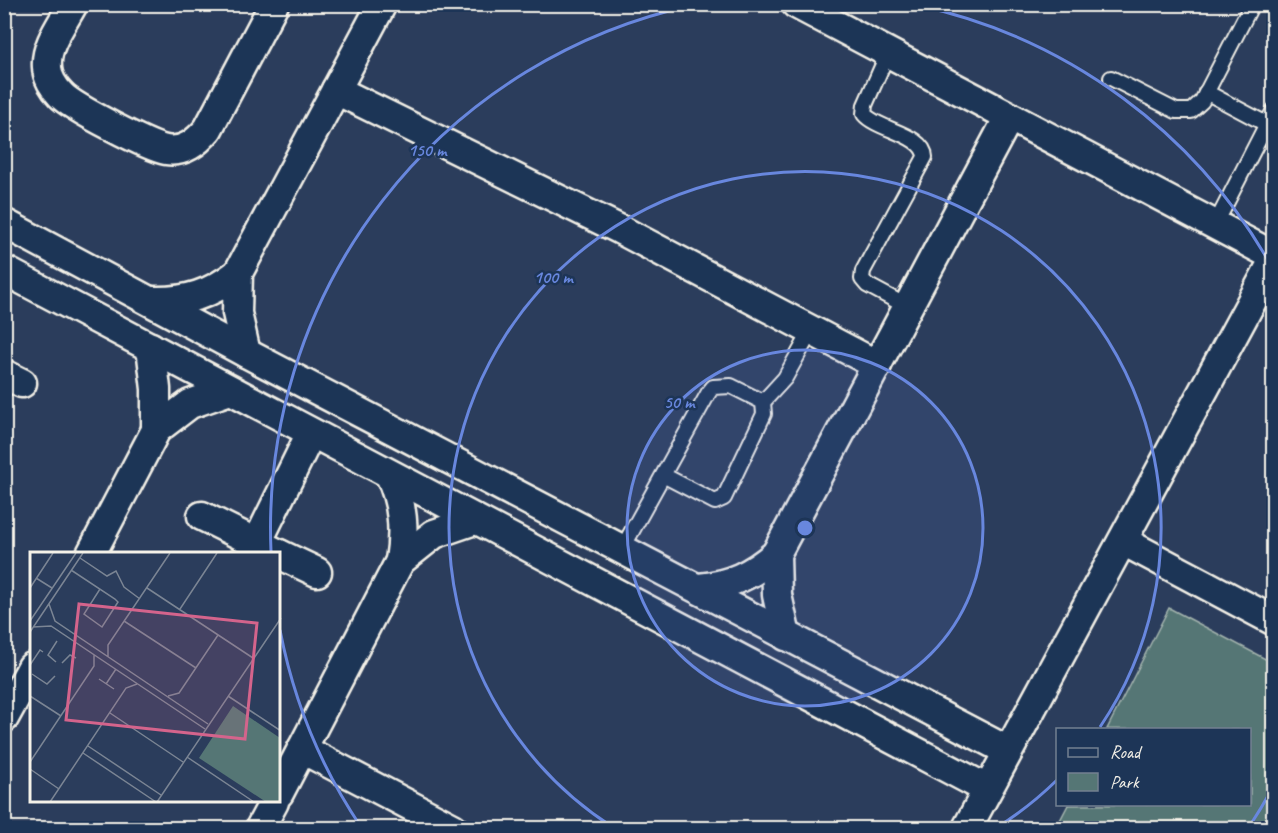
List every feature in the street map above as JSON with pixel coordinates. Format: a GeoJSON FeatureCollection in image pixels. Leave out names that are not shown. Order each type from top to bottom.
{"type":"FeatureCollection","features":[{"type":"Feature","properties":{"kind":"street"},"geometry":{"type":"LineString","coordinates":[[73,4],[48,52],[47,68],[51,83],[62,96],[75,105],[166,150],[183,149],[198,142],[208,129],[274,4]]}},
{"type":"Feature","properties":{"kind":"street"},"geometry":{"type":"LineString","coordinates":[[153,301],[176,302],[199,297],[220,287],[238,273],[382,4]]}},
{"type":"Feature","properties":{"kind":"street"},"geometry":{"type":"LineString","coordinates":[[796,4],[1274,258],[967,828]]}},
{"type":"Feature","properties":{"kind":"street"},"geometry":{"type":"LineString","coordinates":[[336,90],[619,229],[877,365]]}},
{"type":"Feature","properties":{"kind":"street"},"geometry":{"type":"LineString","coordinates":[[699,588],[720,586],[741,579],[776,554],[1009,117]]}},
{"type":"Feature","properties":{"kind":"street"},"geometry":{"type":"LineString","coordinates":[[4,223],[246,353],[1008,751]]}},
{"type":"Feature","properties":{"kind":"street"},"geometry":{"type":"LineString","coordinates":[[4,270],[987,789]]}},
{"type":"Feature","properties":{"kind":"street"},"geometry":{"type":"LineString","coordinates":[[238,273],[237,313],[246,353]]}},
{"type":"Feature","properties":{"kind":"street"},"geometry":{"type":"LineString","coordinates":[[151,347],[156,389],[156,430]]}},
{"type":"Feature","properties":{"kind":"street"},"geometry":{"type":"LineString","coordinates":[[92,552],[156,430],[190,404],[230,390]]}},
{"type":"Feature","properties":{"kind":"street"},"geometry":{"type":"LineString","coordinates":[[202,516],[272,550],[311,433]]}},
{"type":"Feature","properties":{"kind":"street"},"geometry":{"type":"LineString","coordinates":[[280,791],[400,561],[403,517],[399,495],[390,475]]}},
{"type":"Feature","properties":{"kind":"street"},"geometry":{"type":"LineString","coordinates":[[400,561],[434,534],[475,520]]}},
{"type":"Feature","properties":{"kind":"street"},"geometry":{"type":"LineString","coordinates":[[1123,541],[1274,621]]}},
{"type":"Feature","properties":{"kind":"street"},"geometry":{"type":"LineString","coordinates":[[280,554],[317,572]]}},
{"type":"Feature","properties":{"kind":"street"},"geometry":{"type":"LineString","coordinates":[[776,554],[777,595],[786,636]]}},
{"type":"Feature","properties":{"kind":"street"},"geometry":{"type":"LineString","coordinates":[[4,718],[30,671]]}},
{"type":"Feature","properties":{"kind":"street"},"geometry":{"type":"LineString","coordinates":[[302,749],[453,828]]}},
{"type":"Feature","properties":{"kind":"street"},"geometry":{"type":"LineString","coordinates":[[260,828],[273,803]]}},
{"type":"Feature","properties":{"kind":"lane"},"geometry":{"type":"LineString","coordinates":[[1111,78],[1184,113],[1198,107],[1246,6]]}},
{"type":"Feature","properties":{"kind":"lane"},"geometry":{"type":"LineString","coordinates":[[888,53],[865,105],[864,114],[917,143],[925,151],[925,157],[863,271],[862,279],[867,285],[908,307]]}},
{"type":"Feature","properties":{"kind":"lane"},"geometry":{"type":"LineString","coordinates":[[1206,92],[1270,126]]}},
{"type":"Feature","properties":{"kind":"lane"},"geometry":{"type":"LineString","coordinates":[[1215,225],[1270,126],[1274,110]]}},
{"type":"Feature","properties":{"kind":"lane"},"geometry":{"type":"LineString","coordinates":[[663,476],[715,502],[724,498],[764,414],[763,402],[786,378],[811,331]]}},
{"type":"Feature","properties":{"kind":"lane"},"geometry":{"type":"LineString","coordinates":[[622,549],[713,387],[731,386],[763,402]]}},
{"type":"Feature","properties":{"kind":"green space"},"geometry":{"type":"Polygon","coordinates":[[[1169,608],[1273,663],[1273,828],[1056,828],[1067,806],[1251,806],[1251,728],[1108,728],[1169,608]]]}}]}
